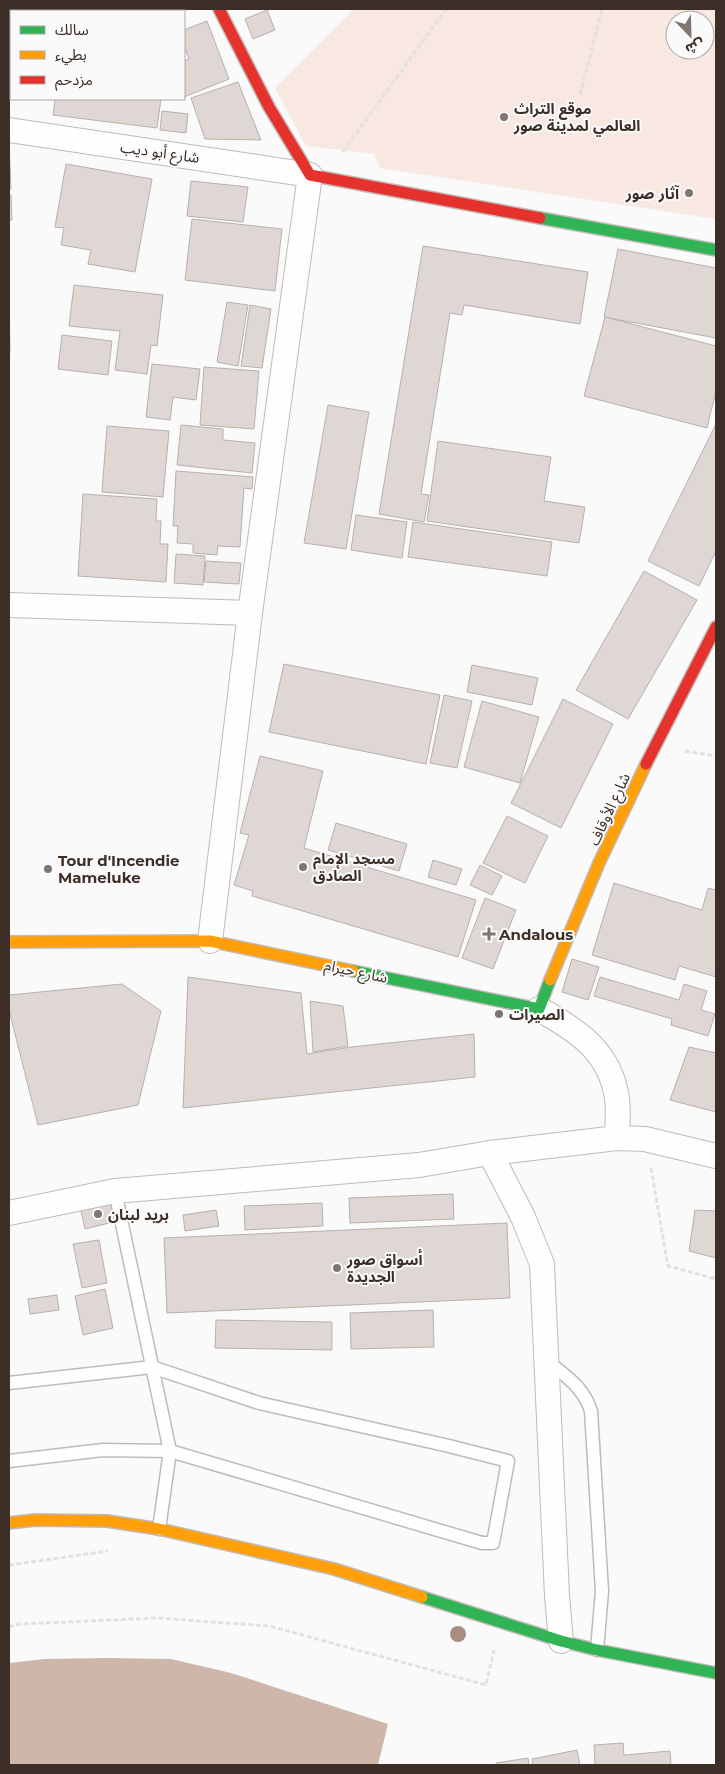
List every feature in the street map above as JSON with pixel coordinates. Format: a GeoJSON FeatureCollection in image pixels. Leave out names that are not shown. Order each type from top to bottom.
{"type":"FeatureCollection","features":[{"type":"Feature","properties":{"kind":"street"},"geometry":{"type":"LineString","coordinates":[[218,9],[288,142],[318,176],[716,250]]}},
{"type":"Feature","properties":{"kind":"street","name":"شارع أبو ديب"},"geometry":{"type":"LineString","coordinates":[[9,130],[318,176]]}},
{"type":"Feature","properties":{"kind":"street"},"geometry":{"type":"LineString","coordinates":[[210,941],[250,613],[318,176]]}},
{"type":"Feature","properties":{"kind":"street"},"geometry":{"type":"LineString","coordinates":[[9,605],[250,613]]}},
{"type":"Feature","properties":{"kind":"street","name":"شارع الأوقاف"},"geometry":{"type":"LineString","coordinates":[[539,1009],[562,946],[655,746],[716,627]]}},
{"type":"Feature","properties":{"kind":"street","name":"شارع حيرام"},"geometry":{"type":"LineString","coordinates":[[9,942],[210,941],[539,1009],[578,1033],[596,1048],[610,1073],[617,1099],[617,1138]]}},
{"type":"Feature","properties":{"kind":"street"},"geometry":{"type":"LineString","coordinates":[[9,1213],[115,1191],[419,1165],[617,1138],[645,1139],[716,1156]]}},
{"type":"Feature","properties":{"kind":"street"},"geometry":{"type":"LineString","coordinates":[[490,1154],[523,1218],[542,1264],[557,1596],[561,1640]]}},
{"type":"Feature","properties":{"kind":"street"},"geometry":{"type":"LineString","coordinates":[[9,1523],[35,1520],[107,1521],[159,1529],[334,1569],[597,1650],[716,1673]]}},
{"type":"Feature","properties":{"kind":"lane"},"geometry":{"type":"LineString","coordinates":[[115,1191],[170,1452],[159,1529]]}},
{"type":"Feature","properties":{"kind":"lane"},"geometry":{"type":"LineString","coordinates":[[546,1360],[580,1388],[587,1398],[591,1411],[602,1591],[597,1650]]}},
{"type":"Feature","properties":{"kind":"lane"},"geometry":{"type":"LineString","coordinates":[[9,1383],[152,1367],[259,1404],[508,1461],[493,1543],[482,1543],[170,1452],[103,1450],[9,1461]]}},
{"type":"Feature","properties":{"kind":"path"},"geometry":{"type":"LineString","coordinates":[[318,176],[446,9]]}},
{"type":"Feature","properties":{"kind":"path"},"geometry":{"type":"LineString","coordinates":[[580,95],[602,9]]}},
{"type":"Feature","properties":{"kind":"path"},"geometry":{"type":"LineString","coordinates":[[645,1139],[668,1266],[716,1279]]}},
{"type":"Feature","properties":{"kind":"path"},"geometry":{"type":"LineString","coordinates":[[9,1627],[19,1624],[157,1618],[269,1626],[486,1685],[496,1642]]}},
{"type":"Feature","properties":{"kind":"shaded area","name":"موقع التراث العالمي لمدينة صور"},"geometry":{"type":"Polygon","coordinates":[[[354,9],[716,9],[716,219],[380,168],[374,154],[306,146],[275,88],[354,9]]]}},
{"type":"Feature","properties":{"kind":"shaded area"},"geometry":{"type":"Polygon","coordinates":[[[44,1659],[171,1659],[231,1673],[388,1724],[378,1765],[9,1765],[9,1663],[44,1659]]]}},
{"type":"Feature","properties":{"kind":"building"},"geometry":{"type":"Polygon","coordinates":[[[267,10],[275,30],[253,39],[245,19],[267,10]]]}},
{"type":"Feature","properties":{"kind":"building"},"geometry":{"type":"Polygon","coordinates":[[[207,21],[229,79],[185,97],[185,61],[189,59],[185,49],[185,30],[207,21]]]}},
{"type":"Feature","properties":{"kind":"building"},"geometry":{"type":"Polygon","coordinates":[[[9,44],[10,44],[10,68],[9,44]]]}},
{"type":"Feature","properties":{"kind":"building"},"geometry":{"type":"Polygon","coordinates":[[[238,82],[261,140],[205,139],[191,98],[238,82]]]}},
{"type":"Feature","properties":{"kind":"building"},"geometry":{"type":"Polygon","coordinates":[[[55,100],[161,100],[157,128],[53,115],[55,100]]]}},
{"type":"Feature","properties":{"kind":"building"},"geometry":{"type":"Polygon","coordinates":[[[162,111],[188,114],[186,133],[160,130],[162,111]]]}},
{"type":"Feature","properties":{"kind":"building"},"geometry":{"type":"Polygon","coordinates":[[[9,143],[11,189],[9,189],[9,143]]]}},
{"type":"Feature","properties":{"kind":"building"},"geometry":{"type":"Polygon","coordinates":[[[66,164],[152,179],[135,272],[88,264],[91,250],[61,245],[64,228],[55,227],[66,164]]]}},
{"type":"Feature","properties":{"kind":"building"},"geometry":{"type":"Polygon","coordinates":[[[191,181],[248,187],[243,222],[187,216],[191,181]]]}},
{"type":"Feature","properties":{"kind":"building"},"geometry":{"type":"Polygon","coordinates":[[[9,195],[11,195],[12,220],[9,220],[9,195]]]}},
{"type":"Feature","properties":{"kind":"building"},"geometry":{"type":"Polygon","coordinates":[[[192,219],[282,229],[275,291],[185,280],[192,219]]]}},
{"type":"Feature","properties":{"kind":"building"},"geometry":{"type":"Polygon","coordinates":[[[423,246],[588,272],[580,324],[464,305],[462,315],[450,313],[421,494],[429,495],[424,522],[379,514],[423,246]]]}},
{"type":"Feature","properties":{"kind":"building"},"geometry":{"type":"Polygon","coordinates":[[[618,249],[716,268],[716,338],[604,317],[618,249]]]}},
{"type":"Feature","properties":{"kind":"building"},"geometry":{"type":"Polygon","coordinates":[[[74,285],[163,295],[157,346],[151,345],[147,374],[115,370],[120,331],[69,326],[74,285]]]}},
{"type":"Feature","properties":{"kind":"building"},"geometry":{"type":"Polygon","coordinates":[[[9,293],[10,353],[9,353],[9,293]]]}},
{"type":"Feature","properties":{"kind":"building"},"geometry":{"type":"Polygon","coordinates":[[[227,302],[248,305],[238,366],[217,362],[227,302]]]}},
{"type":"Feature","properties":{"kind":"building"},"geometry":{"type":"Polygon","coordinates":[[[250,305],[271,309],[262,368],[241,366],[250,305]]]}},
{"type":"Feature","properties":{"kind":"building"},"geometry":{"type":"Polygon","coordinates":[[[605,317],[716,346],[716,391],[707,428],[584,396],[605,317]]]}},
{"type":"Feature","properties":{"kind":"building"},"geometry":{"type":"Polygon","coordinates":[[[62,335],[112,341],[108,375],[58,369],[62,335]]]}},
{"type":"Feature","properties":{"kind":"building"},"geometry":{"type":"Polygon","coordinates":[[[152,364],[200,369],[196,400],[173,397],[170,420],[146,417],[152,364]]]}},
{"type":"Feature","properties":{"kind":"building"},"geometry":{"type":"Polygon","coordinates":[[[204,367],[259,371],[254,429],[200,425],[204,367]]]}},
{"type":"Feature","properties":{"kind":"building"},"geometry":{"type":"Polygon","coordinates":[[[328,405],[369,412],[346,549],[304,543],[328,405]]]}},
{"type":"Feature","properties":{"kind":"building"},"geometry":{"type":"Polygon","coordinates":[[[716,424],[716,551],[699,586],[648,561],[716,424]]]}},
{"type":"Feature","properties":{"kind":"building"},"geometry":{"type":"Polygon","coordinates":[[[181,425],[223,429],[223,440],[255,443],[252,473],[177,465],[181,425]]]}},
{"type":"Feature","properties":{"kind":"building"},"geometry":{"type":"Polygon","coordinates":[[[107,426],[169,431],[163,497],[102,492],[107,426]]]}},
{"type":"Feature","properties":{"kind":"building"},"geometry":{"type":"Polygon","coordinates":[[[438,441],[551,457],[544,501],[585,507],[579,543],[427,521],[438,441]]]}},
{"type":"Feature","properties":{"kind":"building"},"geometry":{"type":"Polygon","coordinates":[[[176,471],[253,477],[252,489],[244,488],[240,547],[218,546],[217,555],[193,553],[193,544],[177,543],[178,526],[173,526],[176,471]]]}},
{"type":"Feature","properties":{"kind":"building"},"geometry":{"type":"Polygon","coordinates":[[[83,494],[157,499],[156,521],[161,521],[160,544],[168,544],[166,582],[78,576],[83,494]]]}},
{"type":"Feature","properties":{"kind":"building"},"geometry":{"type":"Polygon","coordinates":[[[356,515],[407,522],[402,558],[351,550],[356,515]]]}},
{"type":"Feature","properties":{"kind":"building"},"geometry":{"type":"Polygon","coordinates":[[[413,522],[552,542],[547,576],[408,557],[413,522]]]}},
{"type":"Feature","properties":{"kind":"building"},"geometry":{"type":"Polygon","coordinates":[[[176,554],[205,556],[203,585],[174,583],[176,554]]]}},
{"type":"Feature","properties":{"kind":"building"},"geometry":{"type":"Polygon","coordinates":[[[206,561],[241,563],[239,584],[204,582],[206,561]]]}},
{"type":"Feature","properties":{"kind":"building"},"geometry":{"type":"Polygon","coordinates":[[[644,571],[697,600],[628,719],[576,690],[644,571]]]}},
{"type":"Feature","properties":{"kind":"building"},"geometry":{"type":"Polygon","coordinates":[[[284,664],[440,695],[426,764],[269,732],[284,664]]]}},
{"type":"Feature","properties":{"kind":"building"},"geometry":{"type":"Polygon","coordinates":[[[472,665],[538,678],[532,705],[467,692],[472,665]]]}},
{"type":"Feature","properties":{"kind":"building"},"geometry":{"type":"Polygon","coordinates":[[[444,695],[472,701],[457,768],[430,763],[444,695]]]}},
{"type":"Feature","properties":{"kind":"building"},"geometry":{"type":"Polygon","coordinates":[[[563,699],[613,724],[561,828],[511,803],[563,699]]]}},
{"type":"Feature","properties":{"kind":"building"},"geometry":{"type":"Polygon","coordinates":[[[482,701],[539,717],[520,783],[464,767],[482,701]]]}},
{"type":"Feature","properties":{"kind":"building","name":"مسجد الإمام الصادق"},"geometry":{"type":"Polygon","coordinates":[[[260,756],[323,771],[304,848],[476,900],[458,957],[252,896],[253,891],[234,885],[249,835],[240,833],[260,756]]]}},
{"type":"Feature","properties":{"kind":"building"},"geometry":{"type":"Polygon","coordinates":[[[507,816],[548,836],[525,883],[483,863],[507,816]]]}},
{"type":"Feature","properties":{"kind":"building"},"geometry":{"type":"Polygon","coordinates":[[[336,823],[407,844],[399,871],[328,850],[336,823]]]}},
{"type":"Feature","properties":{"kind":"building"},"geometry":{"type":"Polygon","coordinates":[[[433,860],[462,869],[456,885],[428,877],[433,860]]]}},
{"type":"Feature","properties":{"kind":"building"},"geometry":{"type":"Polygon","coordinates":[[[480,865],[502,876],[492,895],[470,885],[480,865]]]}},
{"type":"Feature","properties":{"kind":"building"},"geometry":{"type":"Polygon","coordinates":[[[614,883],[702,910],[708,888],[716,890],[716,977],[679,966],[675,980],[592,955],[614,883]]]}},
{"type":"Feature","properties":{"kind":"building","name":"Andalous"},"geometry":{"type":"Polygon","coordinates":[[[485,898],[516,910],[493,969],[462,958],[485,898]]]}},
{"type":"Feature","properties":{"kind":"building"},"geometry":{"type":"Polygon","coordinates":[[[572,959],[599,967],[588,1000],[562,992],[572,959]]]}},
{"type":"Feature","properties":{"kind":"building"},"geometry":{"type":"Polygon","coordinates":[[[188,977],[301,993],[307,1054],[351,1047],[474,1034],[475,1077],[183,1108],[188,977]]]}},
{"type":"Feature","properties":{"kind":"building"},"geometry":{"type":"Polygon","coordinates":[[[600,977],[679,1000],[684,984],[707,991],[701,1010],[715,1014],[708,1036],[671,1025],[672,1019],[594,996],[600,977]]]}},
{"type":"Feature","properties":{"kind":"building"},"geometry":{"type":"Polygon","coordinates":[[[122,984],[161,1011],[138,1105],[38,1125],[9,1010],[9,995],[122,984]]]}},
{"type":"Feature","properties":{"kind":"building"},"geometry":{"type":"Polygon","coordinates":[[[310,1001],[343,1006],[348,1046],[313,1052],[310,1001]]]}},
{"type":"Feature","properties":{"kind":"building"},"geometry":{"type":"Polygon","coordinates":[[[689,1047],[716,1053],[716,1112],[670,1100],[689,1047]]]}},
{"type":"Feature","properties":{"kind":"building"},"geometry":{"type":"Polygon","coordinates":[[[453,1194],[454,1219],[350,1223],[349,1198],[453,1194]]]}},
{"type":"Feature","properties":{"kind":"building","name":"بريد لبنان"},"geometry":{"type":"Polygon","coordinates":[[[111,1199],[117,1221],[85,1229],[80,1207],[111,1199]]]}},
{"type":"Feature","properties":{"kind":"building"},"geometry":{"type":"Polygon","coordinates":[[[322,1203],[323,1226],[245,1230],[244,1206],[322,1203]]]}},
{"type":"Feature","properties":{"kind":"building"},"geometry":{"type":"Polygon","coordinates":[[[216,1210],[219,1226],[185,1231],[183,1215],[216,1210]]]}},
{"type":"Feature","properties":{"kind":"building"},"geometry":{"type":"Polygon","coordinates":[[[695,1210],[716,1211],[716,1258],[689,1251],[695,1210]]]}},
{"type":"Feature","properties":{"kind":"building","name":"أسواق صور الجديدة"},"geometry":{"type":"Polygon","coordinates":[[[507,1223],[510,1298],[167,1313],[164,1238],[507,1223]]]}},
{"type":"Feature","properties":{"kind":"building"},"geometry":{"type":"Polygon","coordinates":[[[99,1240],[107,1283],[82,1288],[73,1244],[99,1240]]]}},
{"type":"Feature","properties":{"kind":"building"},"geometry":{"type":"Polygon","coordinates":[[[105,1289],[113,1328],[83,1335],[75,1296],[105,1289]]]}},
{"type":"Feature","properties":{"kind":"building"},"geometry":{"type":"Polygon","coordinates":[[[57,1295],[59,1310],[30,1314],[28,1299],[57,1295]]]}},
{"type":"Feature","properties":{"kind":"building"},"geometry":{"type":"Polygon","coordinates":[[[433,1310],[434,1347],[351,1349],[350,1313],[433,1310]]]}},
{"type":"Feature","properties":{"kind":"building"},"geometry":{"type":"Polygon","coordinates":[[[216,1320],[332,1322],[332,1350],[215,1348],[216,1320]]]}},
{"type":"Feature","properties":{"kind":"building"},"geometry":{"type":"Polygon","coordinates":[[[623,1743],[624,1755],[670,1751],[671,1765],[595,1765],[594,1745],[623,1743]]]}},
{"type":"Feature","properties":{"kind":"building"},"geometry":{"type":"Polygon","coordinates":[[[577,1750],[580,1765],[533,1765],[532,1759],[577,1750]]]}},
{"type":"Feature","properties":{"kind":"building"},"geometry":{"type":"Polygon","coordinates":[[[528,1758],[529,1765],[496,1765],[496,1763],[528,1758]]]}},
{"type":"Feature","properties":{"kind":"traffic: fast"},"geometry":{"type":"LineString","coordinates":[[540,218],[716,250]]}},
{"type":"Feature","properties":{"kind":"traffic: fast"},"geometry":{"type":"LineString","coordinates":[[353,971],[539,1009],[550,980]]}},
{"type":"Feature","properties":{"kind":"traffic: fast"},"geometry":{"type":"LineString","coordinates":[[422,1597],[561,1641],[597,1650],[716,1673]]}},
{"type":"Feature","properties":{"kind":"traffic: slow"},"geometry":{"type":"LineString","coordinates":[[550,980],[599,863],[646,764]]}},
{"type":"Feature","properties":{"kind":"traffic: slow"},"geometry":{"type":"LineString","coordinates":[[9,942],[210,941],[353,971]]}},
{"type":"Feature","properties":{"kind":"traffic: slow"},"geometry":{"type":"LineString","coordinates":[[9,1523],[35,1520],[107,1521],[159,1529],[334,1569],[422,1597]]}},
{"type":"Feature","properties":{"kind":"traffic: jam"},"geometry":{"type":"LineString","coordinates":[[219,9],[269,107],[310,175],[540,218]]}},
{"type":"Feature","properties":{"kind":"traffic: jam"},"geometry":{"type":"LineString","coordinates":[[646,764],[716,627]]}},
{"type":"Feature","properties":{"kind":"place","name":"موقع التراث العالمي لمدينة صور"},"geometry":{"type":"Point","coordinates":[504,117]}},
{"type":"Feature","properties":{"kind":"place","name":"آثار صور"},"geometry":{"type":"Point","coordinates":[689,193]}},
{"type":"Feature","properties":{"kind":"place","name":"مسجد الإمام الصادق"},"geometry":{"type":"Point","coordinates":[303,867]}},
{"type":"Feature","properties":{"kind":"place","name":"Tour d'Incendie Mameluke"},"geometry":{"type":"Point","coordinates":[48,869]}},
{"type":"Feature","properties":{"kind":"place","name":"Andalous"},"geometry":{"type":"Point","coordinates":[489,934]}},
{"type":"Feature","properties":{"kind":"place","name":"الصيرات"},"geometry":{"type":"Point","coordinates":[499,1014]}},
{"type":"Feature","properties":{"kind":"place","name":"بريد لبنان"},"geometry":{"type":"Point","coordinates":[98,1214]}},
{"type":"Feature","properties":{"kind":"place","name":"أسواق صور الجديدة"},"geometry":{"type":"Point","coordinates":[337,1268]}}]}
